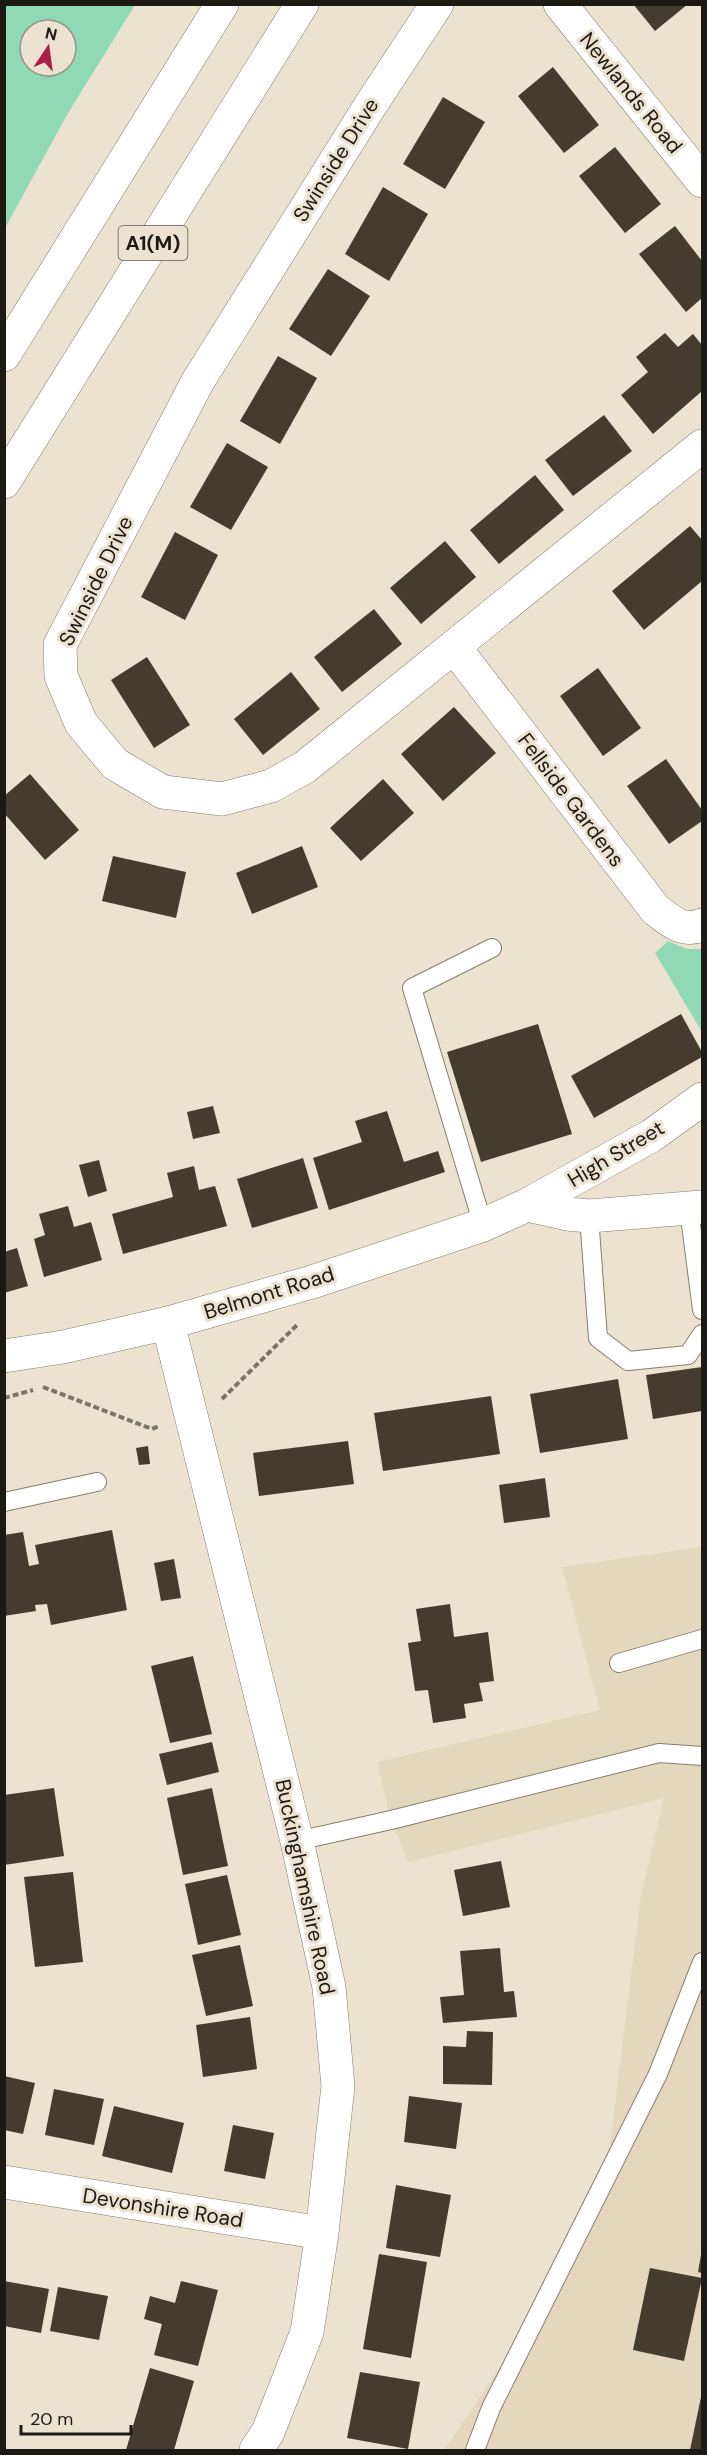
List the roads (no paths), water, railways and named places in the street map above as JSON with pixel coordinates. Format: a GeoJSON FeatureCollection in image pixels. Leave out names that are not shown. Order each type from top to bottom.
{"type":"FeatureCollection","features":[{"type":"Feature","properties":{"kind":"main road","name":"A1(M)"},"geometry":{"type":"LineString","coordinates":[[4,355],[222,4]]}},
{"type":"Feature","properties":{"kind":"main road","name":"A1(M)"},"geometry":{"type":"LineString","coordinates":[[4,482],[302,4]]}},
{"type":"Feature","properties":{"kind":"main road","name":"Swinside Drive"},"geometry":{"type":"LineString","coordinates":[[437,4],[369,106],[198,381],[60,645],[61,676],[81,723],[115,764],[164,792],[222,799],[271,786],[305,767],[702,446]]}},
{"type":"Feature","properties":{"kind":"main road","name":"Newlands Road"},"geometry":{"type":"LineString","coordinates":[[560,4],[702,182]]}},
{"type":"Feature","properties":{"kind":"main road","name":"Fellside Gardens"},"geometry":{"type":"LineString","coordinates":[[455,648],[655,909],[671,922],[692,929],[702,925]]}},
{"type":"Feature","properties":{"kind":"main road","name":"High Street"},"geometry":{"type":"LineString","coordinates":[[527,1205],[651,1136],[702,1099]]}},
{"type":"Feature","properties":{"kind":"main road","name":"Belmont Road"},"geometry":{"type":"LineString","coordinates":[[4,1356],[63,1347],[168,1323],[312,1282],[483,1225],[527,1205]]}},
{"type":"Feature","properties":{"kind":"main road"},"geometry":{"type":"LineString","coordinates":[[527,1205],[567,1214],[589,1215],[696,1208]]}},
{"type":"Feature","properties":{"kind":"main road","name":"Buckinghamshire Road"},"geometry":{"type":"LineString","coordinates":[[168,1323],[297,1841],[329,1987],[338,2086],[322,2233],[307,2332],[268,2432],[256,2451]]}},
{"type":"Feature","properties":{"kind":"main road","name":"Devonshire Road"},"geometry":{"type":"LineString","coordinates":[[4,2182],[322,2233]]}},
{"type":"Feature","properties":{"kind":"lane"},"geometry":{"type":"LineString","coordinates":[[483,1225],[412,988],[492,948]]}},
{"type":"Feature","properties":{"kind":"lane"},"geometry":{"type":"LineString","coordinates":[[696,1208],[702,1310]]}},
{"type":"Feature","properties":{"kind":"lane"},"geometry":{"type":"LineString","coordinates":[[589,1215],[598,1338],[628,1362],[688,1355],[702,1334]]}},
{"type":"Feature","properties":{"kind":"lane"},"geometry":{"type":"LineString","coordinates":[[4,1502],[97,1482]]}},
{"type":"Feature","properties":{"kind":"lane"},"geometry":{"type":"LineString","coordinates":[[619,1663],[702,1639]]}},
{"type":"Feature","properties":{"kind":"lane"},"geometry":{"type":"LineString","coordinates":[[297,1841],[659,1753],[702,1756]]}},
{"type":"Feature","properties":{"kind":"lane"},"geometry":{"type":"LineString","coordinates":[[475,2451],[491,2408],[658,2074],[702,1962]]}}]}
